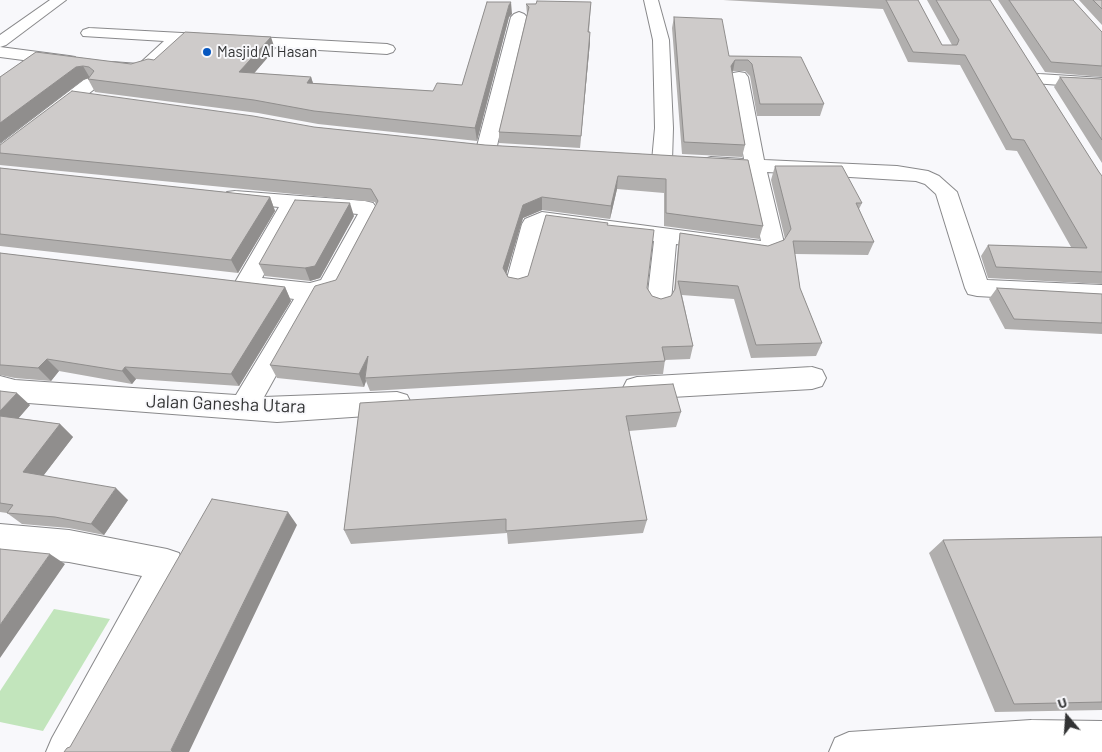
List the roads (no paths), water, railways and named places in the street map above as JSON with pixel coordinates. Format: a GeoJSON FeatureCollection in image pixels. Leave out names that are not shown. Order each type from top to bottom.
{"type":"FeatureCollection","features":[{"type":"Feature","properties":{"kind":"street"},"geometry":{"type":"LineString","coordinates":[[0,42],[59,0]]}},
{"type":"Feature","properties":{"kind":"street"},"geometry":{"type":"LineString","coordinates":[[651,0],[661,40],[664,128],[669,161],[897,172],[921,176],[932,180],[946,192],[977,288],[1102,294]]}},
{"type":"Feature","properties":{"kind":"street"},"geometry":{"type":"LineString","coordinates":[[466,148],[495,150],[519,17]]}},
{"type":"Feature","properties":{"kind":"street"},"geometry":{"type":"LineString","coordinates":[[89,33],[387,49]]}},
{"type":"Feature","properties":{"kind":"street"},"geometry":{"type":"LineString","coordinates":[[0,52],[112,67],[142,69],[178,38]]}},
{"type":"Feature","properties":{"kind":"street"},"geometry":{"type":"LineString","coordinates":[[1029,63],[1048,94]]}},
{"type":"Feature","properties":{"kind":"street"},"geometry":{"type":"LineString","coordinates":[[0,154],[112,67]]}},
{"type":"Feature","properties":{"kind":"street"},"geometry":{"type":"LineString","coordinates":[[518,282],[532,224],[536,221],[549,219],[764,249],[770,247],[773,243],[755,165],[739,78]]}},
{"type":"Feature","properties":{"kind":"street"},"geometry":{"type":"LineString","coordinates":[[1039,79],[1102,83]]}},
{"type":"Feature","properties":{"kind":"street"},"geometry":{"type":"LineString","coordinates":[[76,96],[105,100]]}},
{"type":"Feature","properties":{"kind":"street"},"geometry":{"type":"LineString","coordinates":[[214,195],[368,210],[369,213],[330,286],[310,292],[237,283],[292,204]]}},
{"type":"Feature","properties":{"kind":"street"},"geometry":{"type":"LineString","coordinates":[[659,301],[666,235]]}},
{"type":"Feature","properties":{"kind":"street"},"geometry":{"type":"LineString","coordinates":[[243,408],[310,292]]}},
{"type":"Feature","properties":{"kind":"street"},"geometry":{"type":"LineString","coordinates":[[614,390],[812,378]]}},
{"type":"Feature","properties":{"kind":"street","name":"Jalan Ganesha Utara"},"geometry":{"type":"LineString","coordinates":[[0,387],[15,391],[277,410],[426,401]]}},
{"type":"Feature","properties":{"kind":"street"},"geometry":{"type":"LineString","coordinates":[[0,540],[69,546],[167,565],[66,752]]}},
{"type":"Feature","properties":{"kind":"street"},"geometry":{"type":"LineString","coordinates":[[849,752],[1032,740],[1102,741]]}},
{"type":"Feature","properties":{"kind":"place","name":"Masjid Al Hasan"},"geometry":{"type":"Point","coordinates":[207,52]}}]}
